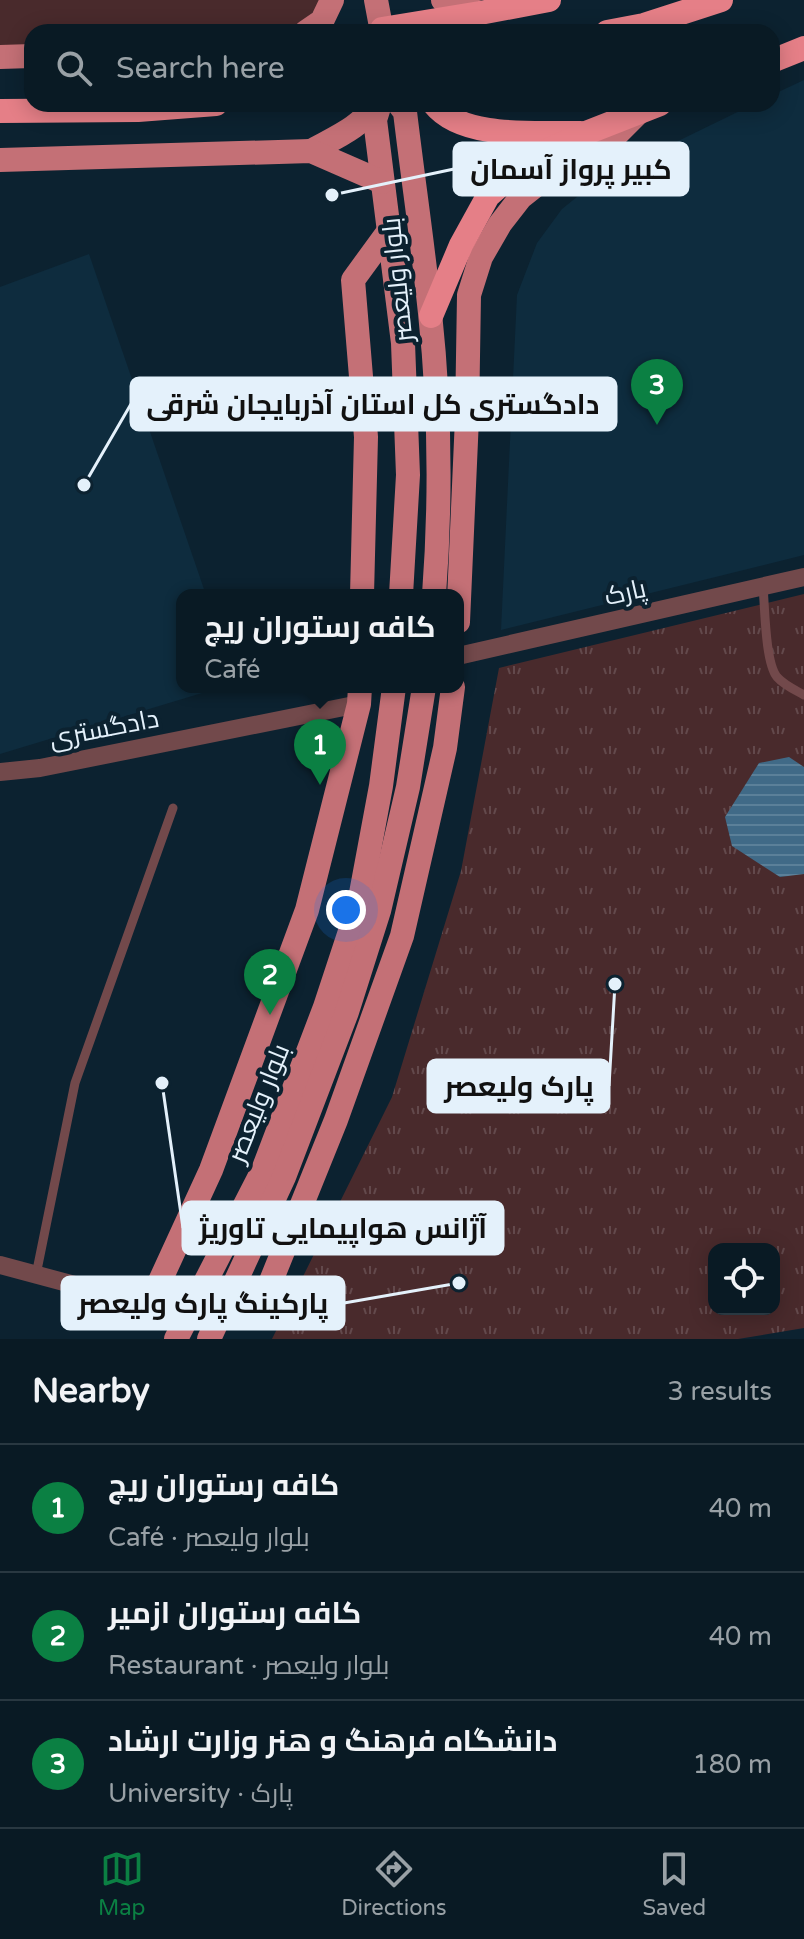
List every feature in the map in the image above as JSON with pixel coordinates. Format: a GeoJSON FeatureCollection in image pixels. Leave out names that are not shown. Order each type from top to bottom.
{"type":"FeatureCollection","features":[{"type":"Feature","properties":{"kind":"highway"},"geometry":{"type":"LineString","coordinates":[[432,24],[549,0]]}},
{"type":"Feature","properties":{"kind":"highway"},"geometry":{"type":"LineString","coordinates":[[647,24],[721,0]]}},
{"type":"Feature","properties":{"kind":"highway"},"geometry":{"type":"LineString","coordinates":[[780,58],[804,48]]}},
{"type":"Feature","properties":{"kind":"highway"},"geometry":{"type":"LineString","coordinates":[[0,111],[24,111]]}},
{"type":"Feature","properties":{"kind":"highway"},"geometry":{"type":"LineString","coordinates":[[440,112],[470,127],[494,131],[586,133]]}},
{"type":"Feature","properties":{"kind":"highway"},"geometry":{"type":"LineString","coordinates":[[431,316],[461,245],[488,196],[531,158],[639,112]]}},
{"type":"Feature","properties":{"kind":"main road"},"geometry":{"type":"LineString","coordinates":[[318,24],[332,0]]}},
{"type":"Feature","properties":{"kind":"main road"},"geometry":{"type":"LineString","coordinates":[[376,0],[381,24]]}},
{"type":"Feature","properties":{"kind":"main road"},"geometry":{"type":"LineString","coordinates":[[443,0],[480,13]]}},
{"type":"Feature","properties":{"kind":"main road"},"geometry":{"type":"LineString","coordinates":[[0,57],[24,56]]}},
{"type":"Feature","properties":{"kind":"main road"},"geometry":{"type":"LineString","coordinates":[[311,151],[358,124],[371,112]]}},
{"type":"Feature","properties":{"kind":"main road","name":"بلوار ولیعصر"},"geometry":{"type":"LineString","coordinates":[[376,112],[382,182],[403,343],[408,475],[401,589]]}},
{"type":"Feature","properties":{"kind":"main road","name":"بلوار ولیعصر"},"geometry":{"type":"LineString","coordinates":[[405,112],[431,316],[438,428],[438,548],[435,589]]}},
{"type":"Feature","properties":{"kind":"main road"},"geometry":{"type":"LineString","coordinates":[[459,589],[469,295],[481,257],[500,224],[521,197],[550,174],[603,148],[644,112]]}},
{"type":"Feature","properties":{"kind":"main road"},"geometry":{"type":"LineString","coordinates":[[0,160],[311,151],[382,182]]}},
{"type":"Feature","properties":{"kind":"main road"},"geometry":{"type":"LineString","coordinates":[[362,589],[366,437],[353,280],[388,232]]}},
{"type":"Feature","properties":{"kind":"main road","name":"بلوار ولیعصر"},"geometry":{"type":"LineString","coordinates":[[176,1339],[263,1170],[325,1007],[359,904],[381,786],[393,693]]}},
{"type":"Feature","properties":{"kind":"main road","name":"بلوار ولیعصر"},"geometry":{"type":"LineString","coordinates":[[209,1339],[284,1177],[357,983],[386,884],[408,787],[423,693]]}},
{"type":"Feature","properties":{"kind":"main road"},"geometry":{"type":"LineString","coordinates":[[229,1296],[269,1286],[336,1120],[402,936],[445,748],[452,693]]}},
{"type":"Feature","properties":{"kind":"main road"},"geometry":{"type":"LineString","coordinates":[[149,1305],[211,1170],[307,910],[359,696]]}},
{"type":"Feature","properties":{"kind":"street","name":"پارک"},"geometry":{"type":"LineString","coordinates":[[464,655],[804,577]]}},
{"type":"Feature","properties":{"kind":"street","name":"دادگستری"},"geometry":{"type":"LineString","coordinates":[[0,772],[40,768],[359,696]]}},
{"type":"Feature","properties":{"kind":"street"},"geometry":{"type":"LineString","coordinates":[[0,1265],[187,1315]]}},
{"type":"Feature","properties":{"kind":"lane"},"geometry":{"type":"LineString","coordinates":[[763,587],[768,650],[774,671],[782,681],[804,695]]}},
{"type":"Feature","properties":{"kind":"lane"},"geometry":{"type":"LineString","coordinates":[[36,1275],[75,1083],[173,808]]}},
{"type":"Feature","properties":{"kind":"shaded area"},"geometry":{"type":"Polygon","coordinates":[[[804,80],[804,555],[501,630],[517,295],[537,243],[562,209],[598,180],[738,112],[780,112],[780,91],[804,80]]]}},
{"type":"Feature","properties":{"kind":"shaded area"},"geometry":{"type":"Polygon","coordinates":[[[89,254],[204,589],[176,589],[176,693],[202,693],[0,754],[0,287],[89,254]]]}},
{"type":"Feature","properties":{"kind":"shaded area"},"geometry":{"type":"Polygon","coordinates":[[[789,757],[804,767],[804,874],[780,877],[732,846],[725,817],[759,763],[789,757]]]}},
{"type":"Feature","properties":{"kind":"green space"},"geometry":{"type":"Polygon","coordinates":[[[0,0],[320,0],[312,14],[297,24],[24,24],[24,48],[0,49],[0,0]]]}},
{"type":"Feature","properties":{"kind":"green space"},"geometry":{"type":"Polygon","coordinates":[[[804,594],[804,1328],[738,1339],[272,1339],[392,1097],[461,871],[499,668],[804,594]]]}},
{"type":"Feature","properties":{"kind":"place","name":"کبیر پرواز آسمان"},"geometry":{"type":"Point","coordinates":[332,195]}},
{"type":"Feature","properties":{"kind":"place","name":"دانشگاه فرهنگ و هنر وزارت ارشاد"},"geometry":{"type":"Point","coordinates":[657,425]}},
{"type":"Feature","properties":{"kind":"place","name":"دادگستری کل استان آذربایجان شرقی"},"geometry":{"type":"Point","coordinates":[84,485]}},
{"type":"Feature","properties":{"kind":"place","name":"کافه رستوران ریچ"},"geometry":{"type":"Point","coordinates":[320,785]}},
{"type":"Feature","properties":{"kind":"place","name":"پارک ولیعصر"},"geometry":{"type":"Point","coordinates":[615,984]}},
{"type":"Feature","properties":{"kind":"place","name":"کافه رستوران ازمیر"},"geometry":{"type":"Point","coordinates":[270,1015]}},
{"type":"Feature","properties":{"kind":"place","name":"آژانس هواپیمایی تاوریژ"},"geometry":{"type":"Point","coordinates":[162,1083]}},
{"type":"Feature","properties":{"kind":"place","name":"پارکینگ پارک ولیعصر"},"geometry":{"type":"Point","coordinates":[459,1283]}}]}
